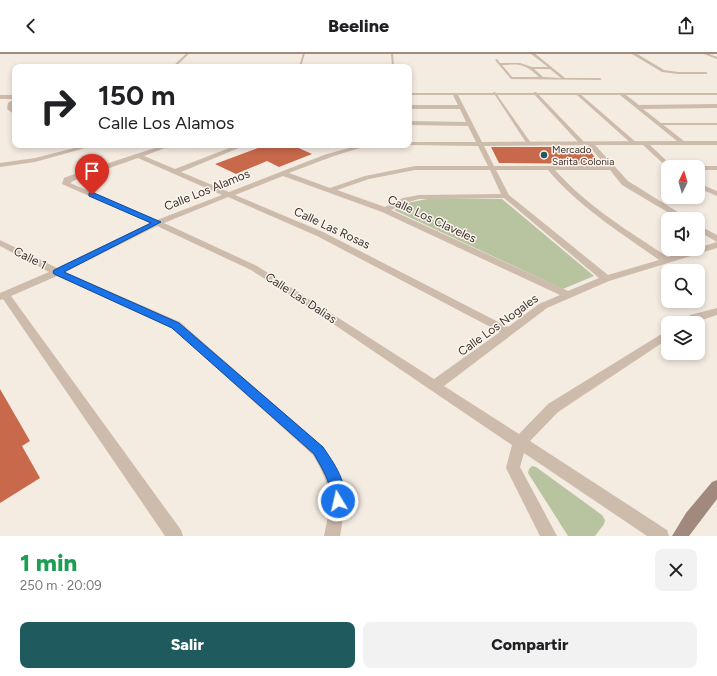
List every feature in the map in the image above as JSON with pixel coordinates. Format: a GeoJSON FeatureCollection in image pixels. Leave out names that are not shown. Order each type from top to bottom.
{"type":"FeatureCollection","features":[{"type":"Feature","properties":{"kind":"main road"},"geometry":{"type":"LineString","coordinates":[[0,53],[717,53]]}},
{"type":"Feature","properties":{"kind":"main road"},"geometry":{"type":"LineString","coordinates":[[680,536],[692,518],[717,487]]}},
{"type":"Feature","properties":{"kind":"street"},"geometry":{"type":"LineString","coordinates":[[412,94],[717,94]]}},
{"type":"Feature","properties":{"kind":"street"},"geometry":{"type":"LineString","coordinates":[[455,94],[506,196],[606,278]]}},
{"type":"Feature","properties":{"kind":"street"},"geometry":{"type":"LineString","coordinates":[[621,94],[684,144]]}},
{"type":"Feature","properties":{"kind":"street"},"geometry":{"type":"LineString","coordinates":[[0,97],[12,97]]}},
{"type":"Feature","properties":{"kind":"street"},"geometry":{"type":"LineString","coordinates":[[412,106],[462,107]]}},
{"type":"Feature","properties":{"kind":"street"},"geometry":{"type":"LineString","coordinates":[[638,106],[717,106]]}},
{"type":"Feature","properties":{"kind":"street"},"geometry":{"type":"LineString","coordinates":[[412,123],[470,124]]}},
{"type":"Feature","properties":{"kind":"street"},"geometry":{"type":"LineString","coordinates":[[412,144],[717,144]]}},
{"type":"Feature","properties":{"kind":"street"},"geometry":{"type":"LineString","coordinates":[[586,144],[612,168],[625,183],[673,212]]}},
{"type":"Feature","properties":{"kind":"street"},"geometry":{"type":"LineString","coordinates":[[645,144],[662,160]]}},
{"type":"Feature","properties":{"kind":"street"},"geometry":{"type":"LineString","coordinates":[[62,148],[68,152]]}},
{"type":"Feature","properties":{"kind":"street"},"geometry":{"type":"LineString","coordinates":[[0,165],[35,160],[82,148]]}},
{"type":"Feature","properties":{"kind":"street"},"geometry":{"type":"LineString","coordinates":[[139,156],[162,148]]}},
{"type":"Feature","properties":{"kind":"street"},"geometry":{"type":"LineString","coordinates":[[177,171],[234,148]]}},
{"type":"Feature","properties":{"kind":"street","name":"Calle Los Alamos"},"geometry":{"type":"LineString","coordinates":[[2,296],[58,272],[157,222],[326,156],[355,148]]}},
{"type":"Feature","properties":{"kind":"street","name":"Calle Las Rosas"},"geometry":{"type":"LineString","coordinates":[[139,156],[177,171],[320,234],[509,332]]}},
{"type":"Feature","properties":{"kind":"street","name":"Calle Las Dalias"},"geometry":{"type":"LineString","coordinates":[[139,156],[72,178],[67,180],[66,184],[157,222],[254,268],[661,536]]}},
{"type":"Feature","properties":{"kind":"street"},"geometry":{"type":"LineString","coordinates":[[549,167],[560,181],[590,207],[666,260]]}},
{"type":"Feature","properties":{"kind":"street"},"geometry":{"type":"LineString","coordinates":[[330,190],[367,177],[415,168],[612,168]]}},
{"type":"Feature","properties":{"kind":"street"},"geometry":{"type":"LineString","coordinates":[[705,168],[717,168]]}},
{"type":"Feature","properties":{"kind":"street","name":"Calle Los Claveles"},"geometry":{"type":"LineString","coordinates":[[282,173],[385,210],[568,295]]}},
{"type":"Feature","properties":{"kind":"street"},"geometry":{"type":"LineString","coordinates":[[705,188],[717,194]]}},
{"type":"Feature","properties":{"kind":"street"},"geometry":{"type":"LineString","coordinates":[[385,210],[406,200],[419,197],[506,196]]}},
{"type":"Feature","properties":{"kind":"street"},"geometry":{"type":"LineString","coordinates":[[705,231],[717,239]]}},
{"type":"Feature","properties":{"kind":"street","name":"Calle 1"},"geometry":{"type":"LineString","coordinates":[[0,242],[58,272],[176,325],[318,450],[330,469],[338,490],[338,511],[332,536]]}},
{"type":"Feature","properties":{"kind":"street","name":"Calle Los Nogales"},"geometry":{"type":"LineString","coordinates":[[434,386],[543,306],[606,278],[717,245]]}},
{"type":"Feature","properties":{"kind":"street"},"geometry":{"type":"LineString","coordinates":[[2,296],[175,536]]}},
{"type":"Feature","properties":{"kind":"street"},"geometry":{"type":"LineString","coordinates":[[701,316],[717,311]]}},
{"type":"Feature","properties":{"kind":"street"},"geometry":{"type":"LineString","coordinates":[[549,536],[513,468],[520,442],[553,408],[661,339]]}},
{"type":"Feature","properties":{"kind":"lane"},"geometry":{"type":"LineString","coordinates":[[176,64],[190,52]]}},
{"type":"Feature","properties":{"kind":"lane"},"geometry":{"type":"LineString","coordinates":[[301,64],[304,53]]}},
{"type":"Feature","properties":{"kind":"lane"},"geometry":{"type":"LineString","coordinates":[[392,53],[393,64]]}},
{"type":"Feature","properties":{"kind":"lane"},"geometry":{"type":"LineString","coordinates":[[532,53],[565,79]]}},
{"type":"Feature","properties":{"kind":"lane"},"geometry":{"type":"LineString","coordinates":[[633,53],[663,71],[678,73],[706,73]]}},
{"type":"Feature","properties":{"kind":"lane"},"geometry":{"type":"LineString","coordinates":[[705,53],[717,58]]}},
{"type":"Feature","properties":{"kind":"lane"},"geometry":{"type":"LineString","coordinates":[[496,60],[511,78],[600,79]]}},
{"type":"Feature","properties":{"kind":"lane"},"geometry":{"type":"LineString","coordinates":[[500,64],[522,64],[529,66],[543,79]]}},
{"type":"Feature","properties":{"kind":"lane"},"geometry":{"type":"LineString","coordinates":[[531,68],[552,68]]}},
{"type":"Feature","properties":{"kind":"lane"},"geometry":{"type":"LineString","coordinates":[[494,93],[529,144]]}},
{"type":"Feature","properties":{"kind":"lane"},"geometry":{"type":"LineString","coordinates":[[535,93],[586,144]]}},
{"type":"Feature","properties":{"kind":"lane"},"geometry":{"type":"LineString","coordinates":[[578,94],[635,144]]}},
{"type":"Feature","properties":{"kind":"lane"},"geometry":{"type":"LineString","coordinates":[[659,124],[717,124]]}},
{"type":"Feature","properties":{"kind":"green space"},"geometry":{"type":"Polygon","coordinates":[[[432,198],[502,199],[594,276],[563,289],[394,210],[407,203],[432,198]]]}},
{"type":"Feature","properties":{"kind":"green space"},"geometry":{"type":"Polygon","coordinates":[[[532,466],[536,467],[602,515],[605,520],[604,524],[595,536],[568,536],[528,473],[532,466]]]}},
{"type":"Feature","properties":{"kind":"building","name":"Mercado Sarita Colonia"},"geometry":{"type":"Polygon","coordinates":[[[491,147],[586,147],[601,164],[499,163],[491,147]]]}},
{"type":"Feature","properties":{"kind":"building"},"geometry":{"type":"Polygon","coordinates":[[[258,148],[299,148],[312,154],[279,167],[267,161],[236,174],[215,164],[258,148]]]}},
{"type":"Feature","properties":{"kind":"building"},"geometry":{"type":"Polygon","coordinates":[[[0,389],[30,441],[22,446],[40,478],[0,503],[0,389]]]}},
{"type":"Feature","properties":{"kind":"place","name":"Mercado Sarita Colonia"},"geometry":{"type":"Point","coordinates":[544,155]}},
{"type":"Feature","properties":{"kind":"route"},"geometry":{"type":"LineString","coordinates":[[92,195],[157,222],[58,272],[176,325],[318,450],[330,469],[338,490],[338,501]]}}]}
